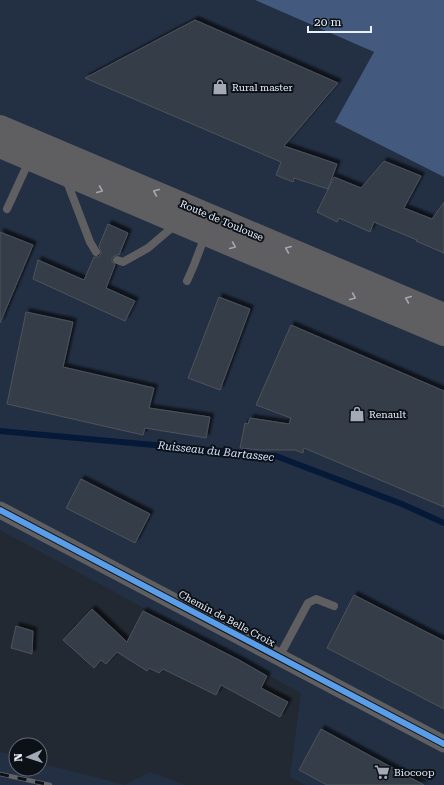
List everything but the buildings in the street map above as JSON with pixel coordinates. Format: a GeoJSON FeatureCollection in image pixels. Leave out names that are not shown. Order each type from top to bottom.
{"type":"FeatureCollection","features":[{"type":"Feature","properties":{"kind":"main road","name":"Route de Toulouse"},"geometry":{"type":"LineString","coordinates":[[0,126],[33,151]]}},
{"type":"Feature","properties":{"kind":"main road","name":"Route de Toulouse"},"geometry":{"type":"LineString","coordinates":[[0,147],[33,151],[68,165],[209,226],[444,335]]}},
{"type":"Feature","properties":{"kind":"main road","name":"Route de Toulouse"},"geometry":{"type":"LineString","coordinates":[[209,226],[444,314]]}},
{"type":"Feature","properties":{"kind":"street","name":"Chemin de Belle Croix"},"geometry":{"type":"LineString","coordinates":[[0,510],[444,744]]}},
{"type":"Feature","properties":{"kind":"lane"},"geometry":{"type":"LineString","coordinates":[[7,209],[33,151]]}},
{"type":"Feature","properties":{"kind":"lane"},"geometry":{"type":"LineString","coordinates":[[68,165],[90,242],[96,252]]}},
{"type":"Feature","properties":{"kind":"lane"},"geometry":{"type":"LineString","coordinates":[[117,260],[123,262],[148,248],[182,214]]}},
{"type":"Feature","properties":{"kind":"lane"},"geometry":{"type":"LineString","coordinates":[[187,281],[209,226]]}},
{"type":"Feature","properties":{"kind":"lane"},"geometry":{"type":"LineString","coordinates":[[279,657],[308,604],[316,599],[334,606]]}},
{"type":"Feature","properties":{"kind":"shaded area"},"geometry":{"type":"Polygon","coordinates":[[[0,0],[255,0],[374,52],[335,122],[444,177],[444,785],[306,785],[290,777],[301,693],[0,530],[0,0]]]}},
{"type":"Feature","properties":{"kind":"shaded area"},"geometry":{"type":"Polygon","coordinates":[[[255,0],[444,0],[444,177],[335,122],[374,52],[255,0]]]}},
{"type":"Feature","properties":{"kind":"shaded area"},"geometry":{"type":"Polygon","coordinates":[[[0,752],[8,754],[8,777],[48,777],[48,765],[125,785],[0,785],[0,752]]]}},
{"type":"Feature","properties":{"kind":"shaded area"},"geometry":{"type":"Polygon","coordinates":[[[150,772],[185,785],[125,785],[150,772]]]}},
{"type":"Feature","properties":{"kind":"waterway","name":"Ruisseau du Bartassec"},"geometry":{"type":"LineString","coordinates":[[0,431],[276,456],[402,504],[444,523]]}},
{"type":"Feature","properties":{"kind":"railway"},"geometry":{"type":"LineString","coordinates":[[0,774],[50,785]]}},
{"type":"Feature","properties":{"kind":"cycle path"},"geometry":{"type":"LineString","coordinates":[[0,510],[444,744]]}},
{"type":"Feature","properties":{"kind":"place","name":"Rural master"},"geometry":{"type":"Point","coordinates":[220,87]}},
{"type":"Feature","properties":{"kind":"place","name":"Renault"},"geometry":{"type":"Point","coordinates":[357,414]}},
{"type":"Feature","properties":{"kind":"place","name":"Biocoop"},"geometry":{"type":"Point","coordinates":[382,772]}}]}
